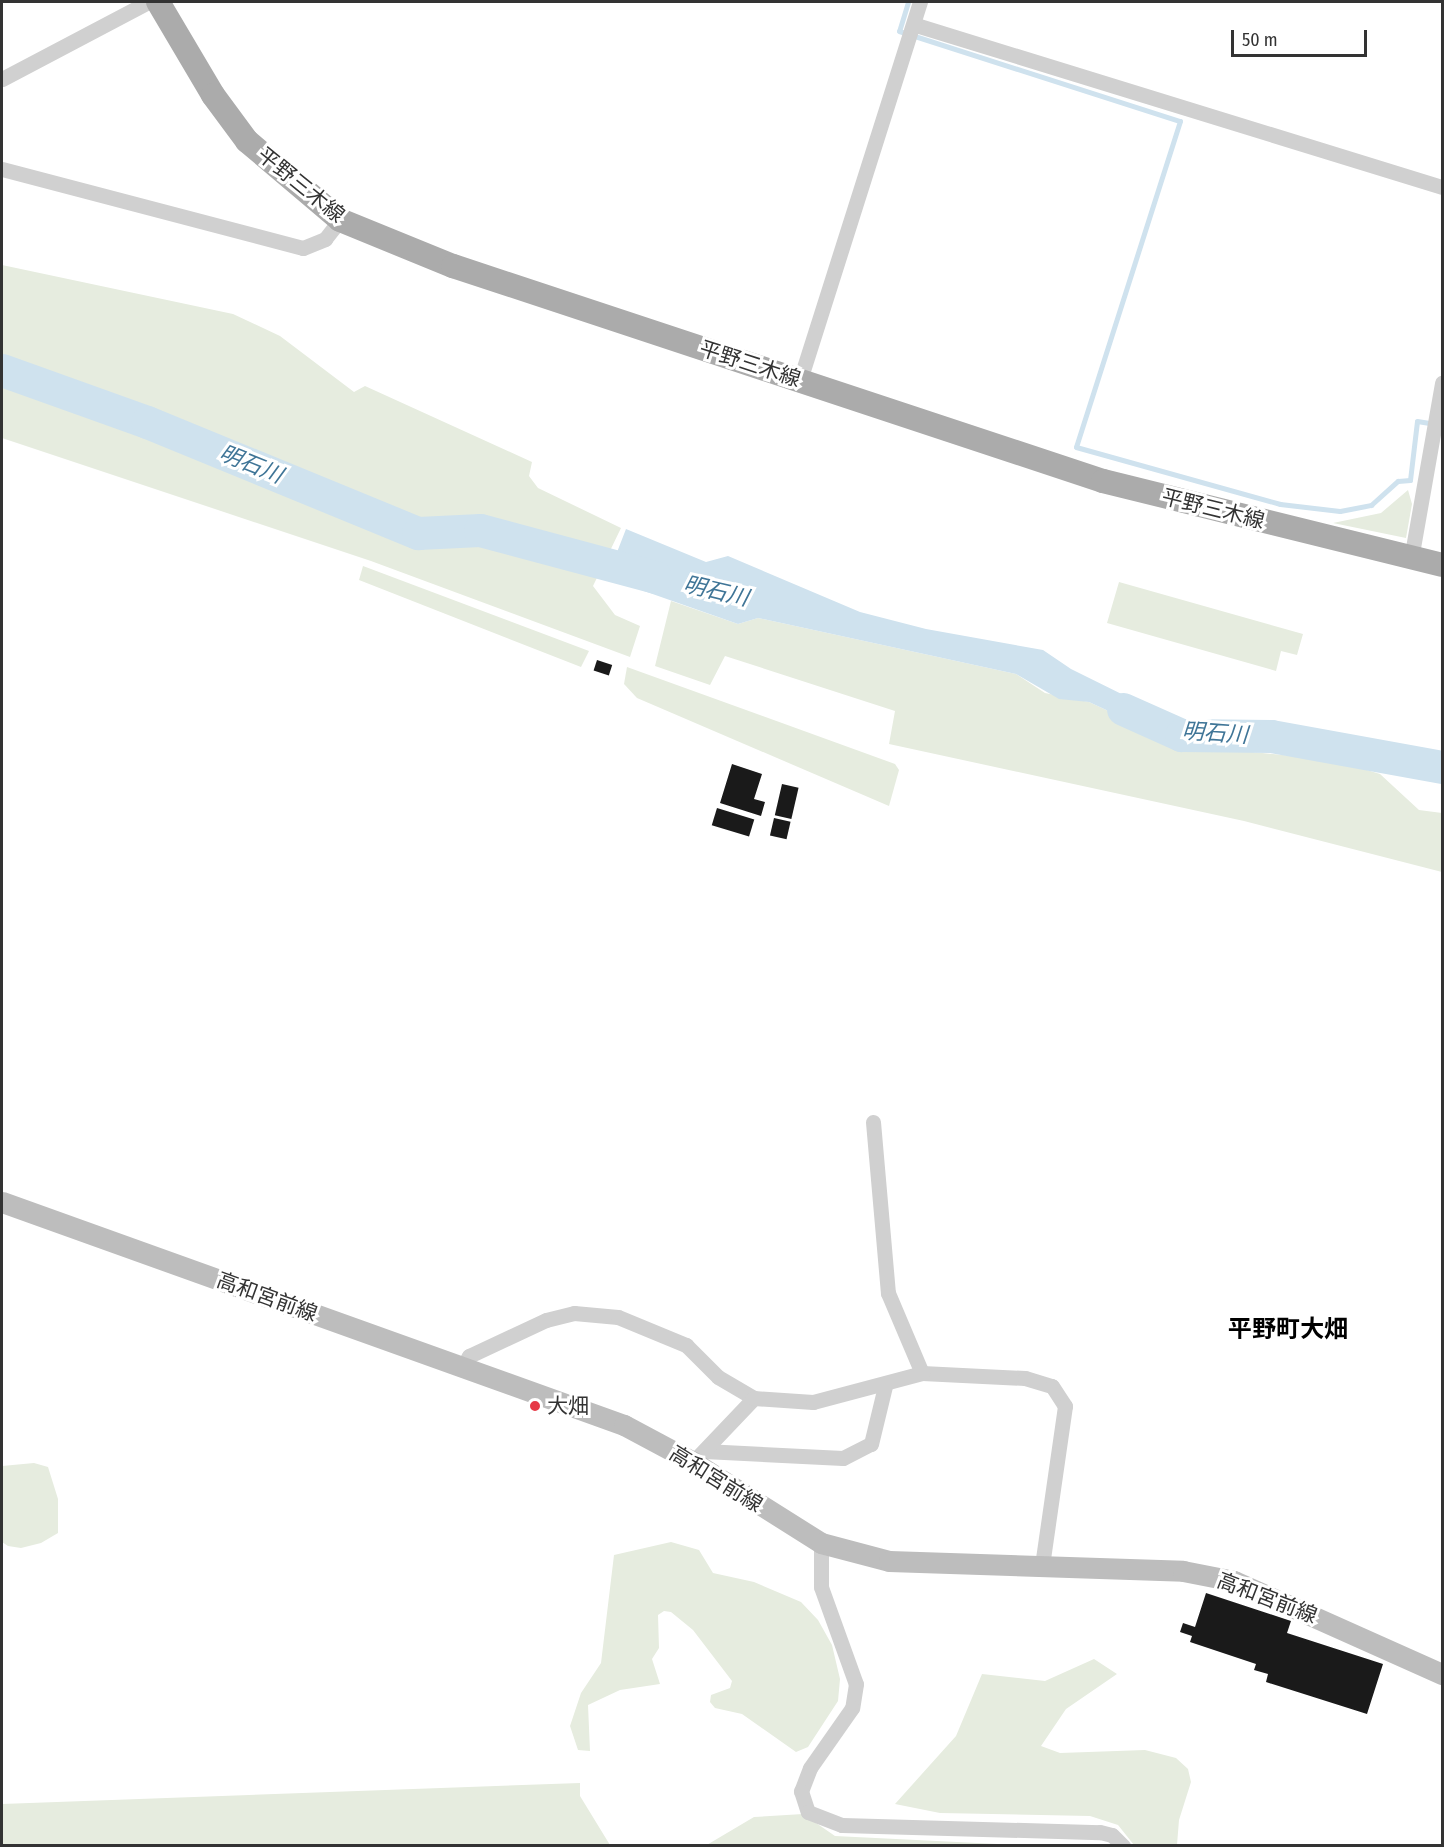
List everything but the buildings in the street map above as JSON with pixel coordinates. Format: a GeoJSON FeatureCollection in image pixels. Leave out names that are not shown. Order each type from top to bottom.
{"type":"FeatureCollection","features":[{"type":"Feature","properties":{"kind":"main road","name":"平野三木線"},"geometry":{"type":"LineString","coordinates":[[158,2],[213,96],[247,141],[340,220],[453,266],[1103,481],[1411,559],[1443,565]]}},
{"type":"Feature","properties":{"kind":"street"},"geometry":{"type":"LineString","coordinates":[[2,79],[148,2]]}},
{"type":"Feature","properties":{"kind":"street"},"geometry":{"type":"LineString","coordinates":[[800,381],[916,25],[920,2]]}},
{"type":"Feature","properties":{"kind":"street"},"geometry":{"type":"LineString","coordinates":[[916,25],[1443,187]]}},
{"type":"Feature","properties":{"kind":"street"},"geometry":{"type":"LineString","coordinates":[[2,169],[303,248],[325,239],[340,220]]}},
{"type":"Feature","properties":{"kind":"street"},"geometry":{"type":"LineString","coordinates":[[1411,559],[1443,383]]}},
{"type":"Feature","properties":{"kind":"street"},"geometry":{"type":"LineString","coordinates":[[873,1122],[888,1293],[922,1373]]}},
{"type":"Feature","properties":{"kind":"street","name":"高和宮前線"},"geometry":{"type":"LineString","coordinates":[[2,1202],[624,1425],[699,1457],[820,1543],[889,1562],[1183,1570],[1234,1581],[1443,1674]]}},
{"type":"Feature","properties":{"kind":"street"},"geometry":{"type":"LineString","coordinates":[[463,1366],[469,1356],[546,1320],[574,1313],[618,1317],[686,1345],[718,1377],[754,1398],[813,1402],[885,1386],[922,1373],[1024,1378],[1052,1386],[1065,1406],[1042,1566]]}},
{"type":"Feature","properties":{"kind":"street"},"geometry":{"type":"LineString","coordinates":[[699,1457],[843,1458],[872,1444],[885,1386]]}},
{"type":"Feature","properties":{"kind":"street"},"geometry":{"type":"LineString","coordinates":[[699,1457],[754,1398]]}},
{"type":"Feature","properties":{"kind":"street"},"geometry":{"type":"LineString","coordinates":[[820,1543],[820,1587],[856,1684],[852,1708],[810,1768],[801,1791],[808,1812],[842,1825],[1100,1832],[1112,1835],[1123,1845]]}},
{"type":"Feature","properties":{"kind":"shaded area"},"geometry":{"type":"Polygon","coordinates":[[[2,265],[233,314],[280,336],[354,392],[365,386],[532,462],[529,476],[538,488],[621,528],[593,586],[615,615],[640,626],[630,657],[371,561],[2,438],[2,265]]]}},
{"type":"Feature","properties":{"kind":"shaded area"},"geometry":{"type":"Polygon","coordinates":[[[1408,490],[1412,504],[1406,538],[1333,523],[1381,513],[1408,490]]]}},
{"type":"Feature","properties":{"kind":"shaded area"},"geometry":{"type":"Polygon","coordinates":[[[363,566],[589,651],[581,667],[359,580],[363,566]]]}},
{"type":"Feature","properties":{"kind":"shaded area"},"geometry":{"type":"Polygon","coordinates":[[[1119,582],[1303,634],[1297,655],[1281,651],[1276,671],[1107,623],[1119,582]]]}},
{"type":"Feature","properties":{"kind":"shaded area"},"geometry":{"type":"Polygon","coordinates":[[[671,601],[738,624],[758,618],[1016,674],[1045,693],[1089,702],[1130,721],[1161,730],[1199,752],[1242,751],[1334,760],[1380,774],[1419,810],[1442,813],[1442,872],[1244,821],[889,744],[895,711],[725,656],[710,685],[655,666],[671,601]]]}},
{"type":"Feature","properties":{"kind":"shaded area"},"geometry":{"type":"Polygon","coordinates":[[[627,667],[895,764],[899,770],[889,806],[637,698],[624,684],[627,667]]]}},
{"type":"Feature","properties":{"kind":"shaded area"},"geometry":{"type":"Polygon","coordinates":[[[34,1463],[48,1467],[58,1499],[58,1533],[41,1543],[21,1548],[8,1546],[2,1542],[2,1466],[34,1463]]]}},
{"type":"Feature","properties":{"kind":"shaded area"},"geometry":{"type":"Polygon","coordinates":[[[671,1542],[699,1550],[713,1573],[754,1582],[801,1602],[818,1620],[832,1645],[840,1679],[838,1701],[808,1747],[796,1752],[742,1714],[715,1708],[710,1702],[711,1695],[730,1688],[732,1681],[693,1630],[671,1612],[664,1611],[658,1615],[659,1648],[652,1659],[660,1684],[620,1690],[588,1705],[590,1751],[578,1750],[570,1726],[581,1693],[601,1663],[614,1555],[671,1542]]]}},
{"type":"Feature","properties":{"kind":"shaded area"},"geometry":{"type":"Polygon","coordinates":[[[1094,1659],[1117,1674],[1066,1709],[1041,1746],[1060,1753],[1145,1750],[1176,1758],[1188,1769],[1191,1782],[1179,1820],[1177,1845],[1134,1845],[1118,1825],[1090,1816],[940,1813],[895,1804],[956,1736],[982,1674],[1045,1681],[1094,1659]]]}},
{"type":"Feature","properties":{"kind":"shaded area"},"geometry":{"type":"Polygon","coordinates":[[[580,1783],[580,1796],[610,1845],[2,1845],[2,1804],[580,1783]]]}},
{"type":"Feature","properties":{"kind":"shaded area"},"geometry":{"type":"Polygon","coordinates":[[[803,1814],[835,1836],[1020,1845],[705,1846],[754,1817],[803,1814]]]}},
{"type":"Feature","properties":{"kind":"water"},"geometry":{"type":"Polygon","coordinates":[[[626,529],[706,562],[728,556],[860,612],[926,629],[1043,650],[1071,669],[1166,716],[1161,730],[1130,721],[1089,702],[1059,699],[1016,674],[758,618],[738,624],[607,578],[626,529]]]}},
{"type":"Feature","properties":{"kind":"waterway"},"geometry":{"type":"LineString","coordinates":[[908,2],[899,31],[1180,121],[1076,447],[1280,504],[1340,511],[1371,505],[1398,481],[1410,480],[1417,421],[1442,425]]}},
{"type":"Feature","properties":{"kind":"waterway","name":"明石川"},"geometry":{"type":"LineString","coordinates":[[2,370],[147,422],[418,533],[480,530],[655,577]]}},
{"type":"Feature","properties":{"kind":"waterway","name":"明石川"},"geometry":{"type":"LineString","coordinates":[[1123,709],[1181,735],[1271,736],[1442,767]]}},
{"type":"Feature","properties":{"kind":"place","name":"大畑"},"geometry":{"type":"Point","coordinates":[535,1406]}},
{"type":"Feature","properties":{"kind":"district","name":"平野町大畑"},"geometry":{"type":"Point","coordinates":[1288,1330]}}]}
